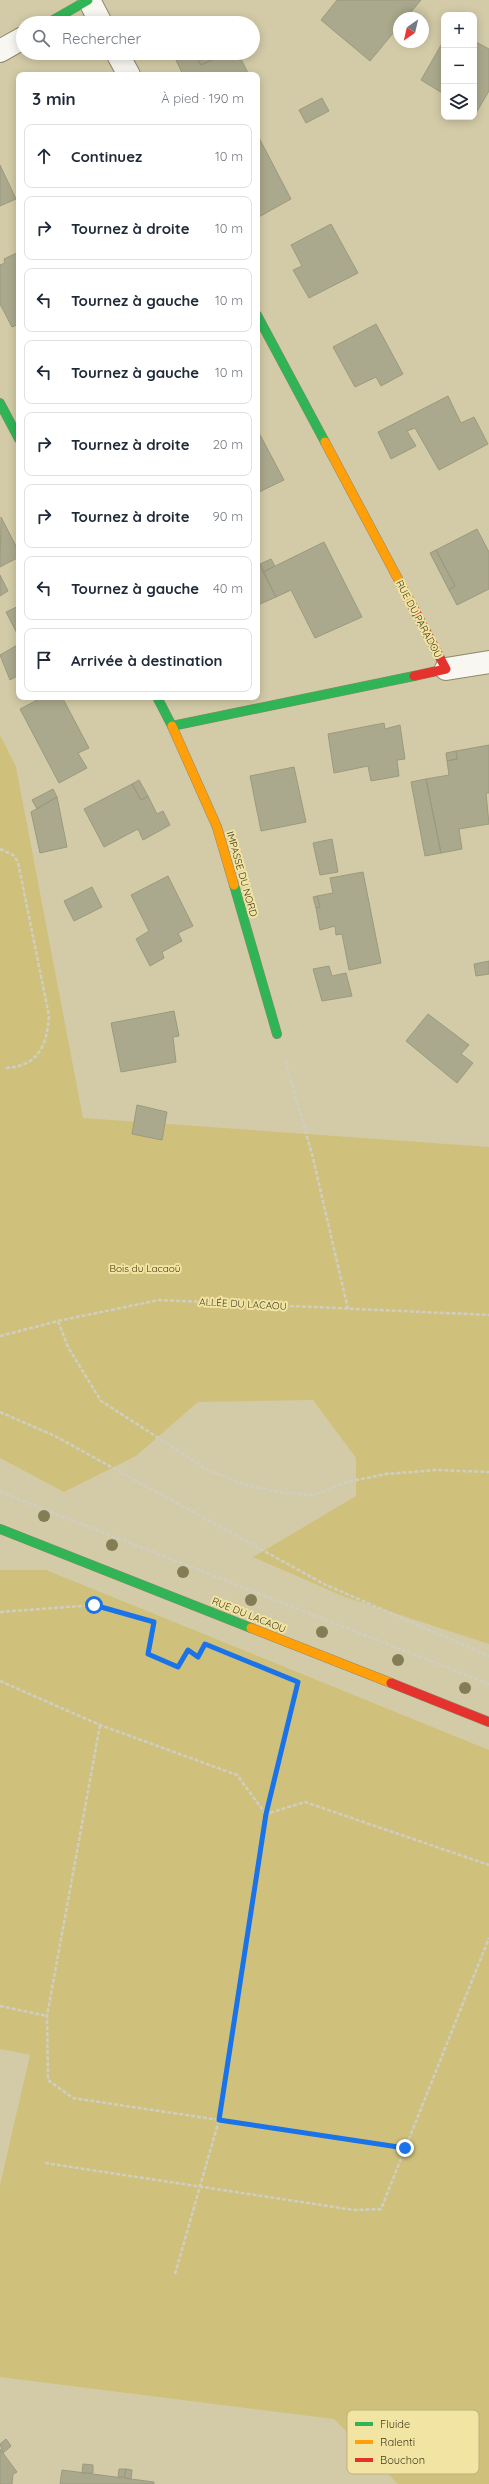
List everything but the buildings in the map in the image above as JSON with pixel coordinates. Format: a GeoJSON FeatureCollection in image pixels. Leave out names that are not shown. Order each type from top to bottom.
{"type":"FeatureCollection","features":[{"type":"Feature","properties":{"kind":"street"},"geometry":{"type":"LineString","coordinates":[[60,16],[88,0],[97,16]]}},
{"type":"Feature","properties":{"kind":"street"},"geometry":{"type":"LineString","coordinates":[[0,51],[16,42]]}},
{"type":"Feature","properties":{"kind":"street"},"geometry":{"type":"LineString","coordinates":[[121,60],[127,72]]}},
{"type":"Feature","properties":{"kind":"street","name":"RUE DU PARADOU"},"geometry":{"type":"LineString","coordinates":[[172,726],[446,668],[260,321]]}},
{"type":"Feature","properties":{"kind":"street"},"geometry":{"type":"LineString","coordinates":[[0,404],[16,433]]}},
{"type":"Feature","properties":{"kind":"street"},"geometry":{"type":"LineString","coordinates":[[446,668],[489,662]]}},
{"type":"Feature","properties":{"kind":"street"},"geometry":{"type":"LineString","coordinates":[[159,700],[172,726]]}},
{"type":"Feature","properties":{"kind":"street","name":"IMPASSE DU NORD"},"geometry":{"type":"LineString","coordinates":[[172,726],[217,827],[277,1034]]}},
{"type":"Feature","properties":{"kind":"street","name":"RUE DU LACAOU"},"geometry":{"type":"LineString","coordinates":[[0,1529],[489,1722]]}},
{"type":"Feature","properties":{"kind":"path"},"geometry":{"type":"LineString","coordinates":[[0,849],[13,855],[18,862],[49,1016],[48,1036],[41,1050],[28,1062],[17,1068],[4,1068]]}},
{"type":"Feature","properties":{"kind":"path"},"geometry":{"type":"LineString","coordinates":[[277,1034],[312,1154],[348,1309]]}},
{"type":"Feature","properties":{"kind":"path","name":"ALLÉE DU LACAOU"},"geometry":{"type":"LineString","coordinates":[[0,1336],[58,1321],[159,1300],[489,1315]]}},
{"type":"Feature","properties":{"kind":"path"},"geometry":{"type":"LineString","coordinates":[[58,1321],[68,1347],[101,1401],[208,1470],[245,1485],[286,1493],[314,1495],[347,1482],[386,1474],[436,1470],[489,1472]]}},
{"type":"Feature","properties":{"kind":"path"},"geometry":{"type":"LineString","coordinates":[[0,1412],[55,1436],[324,1584],[489,1656]]}},
{"type":"Feature","properties":{"kind":"path"},"geometry":{"type":"LineString","coordinates":[[0,1492],[489,1684]]}},
{"type":"Feature","properties":{"kind":"path"},"geometry":{"type":"LineString","coordinates":[[0,1612],[94,1605],[154,1622],[148,1654],[178,1667],[188,1650],[198,1657],[205,1644],[298,1682],[266,1814],[219,2120],[175,2274]]}},
{"type":"Feature","properties":{"kind":"path"},"geometry":{"type":"LineString","coordinates":[[0,1681],[100,1725],[237,1776],[266,1814]]}},
{"type":"Feature","properties":{"kind":"path"},"geometry":{"type":"LineString","coordinates":[[100,1725],[47,2016],[48,2080],[73,2098],[405,2148]]}},
{"type":"Feature","properties":{"kind":"path"},"geometry":{"type":"LineString","coordinates":[[266,1814],[305,1802],[489,1865]]}},
{"type":"Feature","properties":{"kind":"path"},"geometry":{"type":"LineString","coordinates":[[45,2163],[200,2185],[354,2210],[380,2209],[489,1938]]}},
{"type":"Feature","properties":{"kind":"path"},"geometry":{"type":"LineString","coordinates":[[0,2006],[47,2016]]}},
{"type":"Feature","properties":{"kind":"green space","name":"Bois du Lacaoü"},"geometry":{"type":"Polygon","coordinates":[[[0,735],[16,767],[83,1118],[489,1147],[489,1644],[345,1597],[253,1557],[356,1496],[356,1458],[313,1400],[198,1402],[136,1456],[64,1492],[0,1458],[0,735]]]}},
{"type":"Feature","properties":{"kind":"green space"},"geometry":{"type":"Polygon","coordinates":[[[0,1570],[46,1570],[489,1750],[489,2484],[398,2484],[388,2474],[479,2474],[479,2410],[347,2410],[347,2432],[334,2419],[0,2377],[0,2185],[30,2055],[0,2049],[0,1570]]]}},
{"type":"Feature","properties":{"kind":"traffic: fast"},"geometry":{"type":"LineString","coordinates":[[60,16],[88,0]]}},
{"type":"Feature","properties":{"kind":"traffic: fast"},"geometry":{"type":"LineString","coordinates":[[260,321],[325,442]]}},
{"type":"Feature","properties":{"kind":"traffic: fast"},"geometry":{"type":"LineString","coordinates":[[0,403],[16,433]]}},
{"type":"Feature","properties":{"kind":"traffic: fast"},"geometry":{"type":"LineString","coordinates":[[159,700],[172,726],[414,676]]}},
{"type":"Feature","properties":{"kind":"traffic: fast"},"geometry":{"type":"LineString","coordinates":[[234,885],[277,1034]]}},
{"type":"Feature","properties":{"kind":"traffic: fast"},"geometry":{"type":"LineString","coordinates":[[0,1529],[251,1628]]}},
{"type":"Feature","properties":{"kind":"traffic: slow"},"geometry":{"type":"LineString","coordinates":[[325,442],[413,607]]}},
{"type":"Feature","properties":{"kind":"traffic: slow"},"geometry":{"type":"LineString","coordinates":[[172,726],[217,827],[234,885]]}},
{"type":"Feature","properties":{"kind":"traffic: slow"},"geometry":{"type":"LineString","coordinates":[[251,1628],[391,1683]]}},
{"type":"Feature","properties":{"kind":"traffic: jam"},"geometry":{"type":"LineString","coordinates":[[413,607],[446,669],[414,676]]}},
{"type":"Feature","properties":{"kind":"traffic: jam"},"geometry":{"type":"LineString","coordinates":[[391,1683],[489,1722]]}},
{"type":"Feature","properties":{"kind":"route"},"geometry":{"type":"LineString","coordinates":[[94,1605],[154,1622],[148,1654],[178,1667],[188,1650],[198,1657],[205,1644],[298,1682],[266,1814],[219,2120],[405,2148]]}}]}
